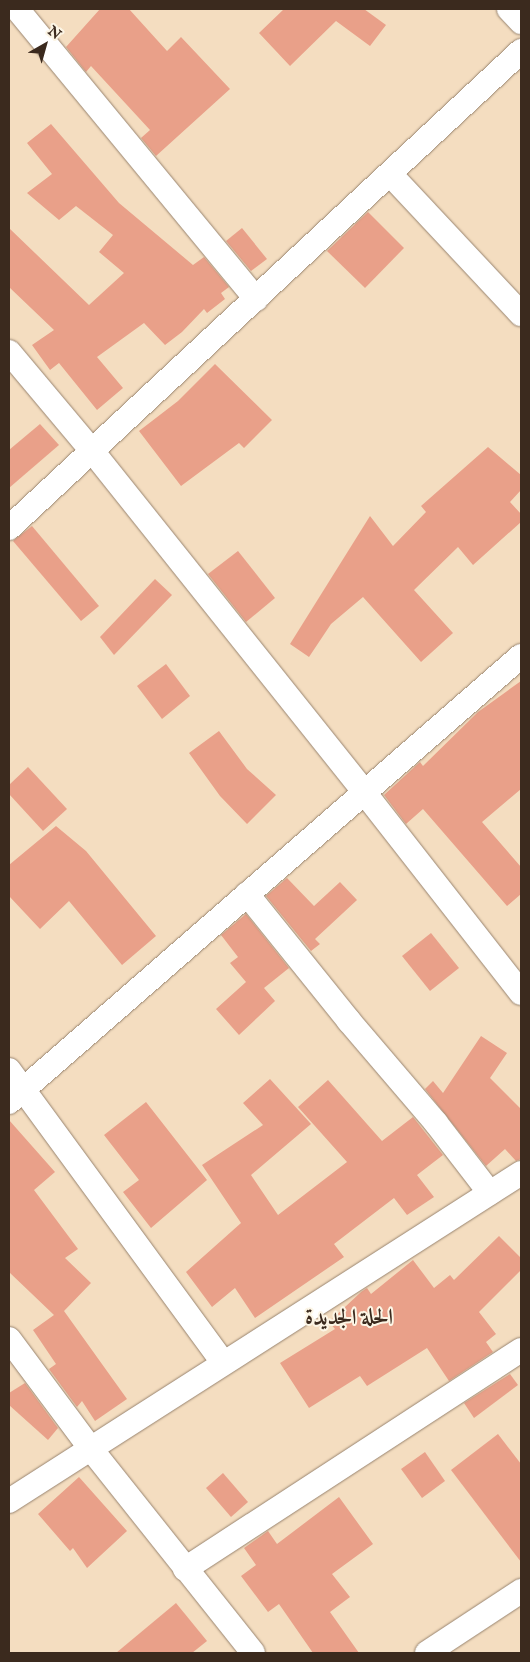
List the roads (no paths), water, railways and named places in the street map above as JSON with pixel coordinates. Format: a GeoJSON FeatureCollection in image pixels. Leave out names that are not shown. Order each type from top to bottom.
{"type":"FeatureCollection","features":[{"type":"Feature","properties":{"kind":"street"},"geometry":{"type":"LineString","coordinates":[[17,9],[256,299]]}},
{"type":"Feature","properties":{"kind":"street"},"geometry":{"type":"LineString","coordinates":[[509,9],[521,22]]}},
{"type":"Feature","properties":{"kind":"street"},"geometry":{"type":"LineString","coordinates":[[9,528],[93,452],[521,51]]}},
{"type":"Feature","properties":{"kind":"street"},"geometry":{"type":"LineString","coordinates":[[390,174],[521,314]]}},
{"type":"Feature","properties":{"kind":"street"},"geometry":{"type":"LineString","coordinates":[[9,352],[93,452],[364,792],[521,993]]}},
{"type":"Feature","properties":{"kind":"street"},"geometry":{"type":"LineString","coordinates":[[16,1096],[521,656]]}},
{"type":"Feature","properties":{"kind":"street"},"geometry":{"type":"LineString","coordinates":[[246,894],[349,1021],[436,1123],[490,1193]]}},
{"type":"Feature","properties":{"kind":"street"},"geometry":{"type":"LineString","coordinates":[[9,1070],[16,1096],[223,1362]]}},
{"type":"Feature","properties":{"kind":"street"},"geometry":{"type":"LineString","coordinates":[[9,1501],[91,1450],[223,1362],[521,1173]]}},
{"type":"Feature","properties":{"kind":"street"},"geometry":{"type":"LineString","coordinates":[[9,1339],[91,1450],[253,1653]]}},
{"type":"Feature","properties":{"kind":"street"},"geometry":{"type":"LineString","coordinates":[[185,1569],[521,1350]]}},
{"type":"Feature","properties":{"kind":"street"},"geometry":{"type":"LineString","coordinates":[[427,1653],[521,1591]]}},
{"type":"Feature","properties":{"kind":"district","name":"الحلة الجديدة"},"geometry":{"type":"Point","coordinates":[349,1319]}}]}
